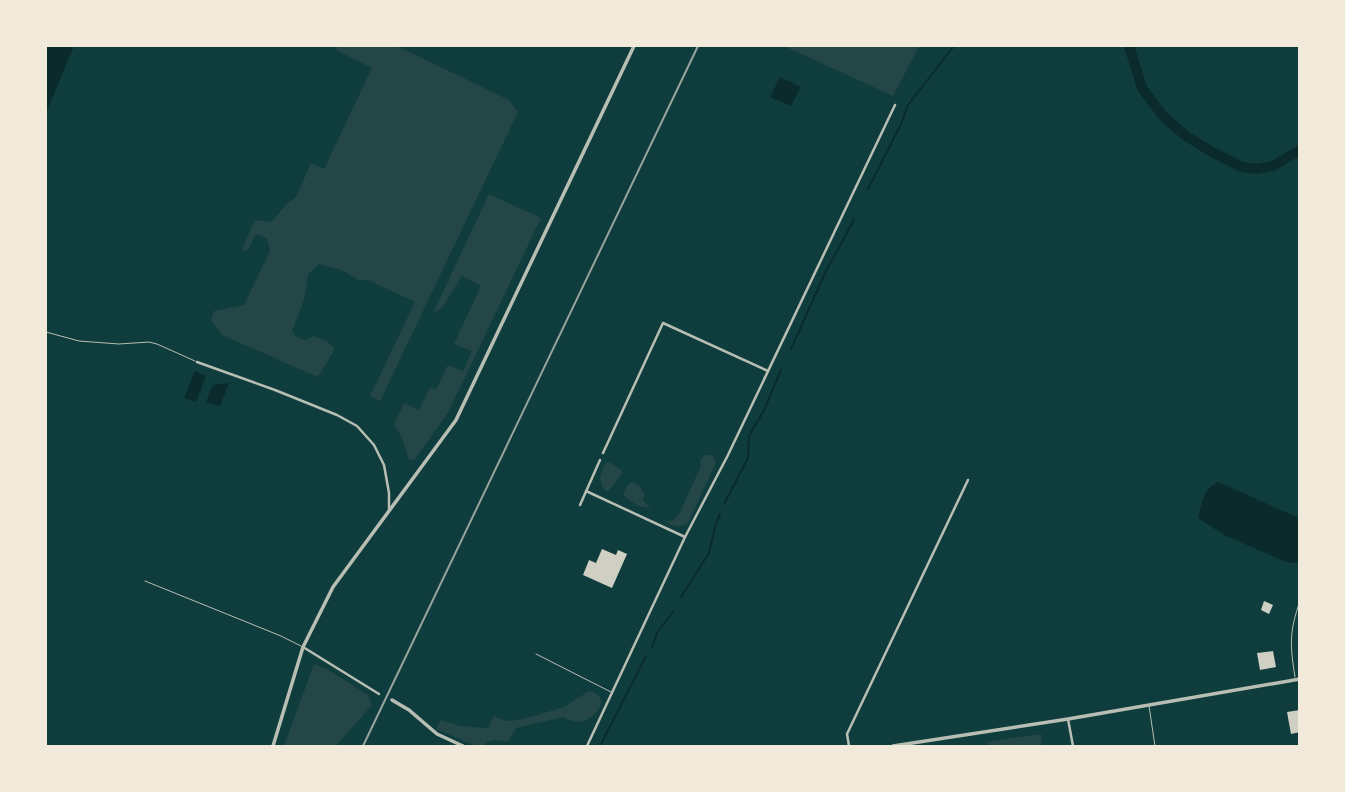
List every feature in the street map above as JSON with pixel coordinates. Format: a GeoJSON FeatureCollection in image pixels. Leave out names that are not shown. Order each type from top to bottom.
{"type":"FeatureCollection","features":[{"type":"Feature","properties":{"kind":"street"},"geometry":{"type":"LineString","coordinates":[[273,747],[303,647],[333,587],[456,420],[634,46]]}},
{"type":"Feature","properties":{"kind":"street"},"geometry":{"type":"LineString","coordinates":[[587,747],[685,537],[728,455],[895,105]]}},
{"type":"Feature","properties":{"kind":"street"},"geometry":{"type":"LineString","coordinates":[[603,453],[663,323],[768,371]]}},
{"type":"Feature","properties":{"kind":"street"},"geometry":{"type":"LineString","coordinates":[[197,362],[265,386],[337,415],[357,426],[374,445],[384,465],[389,511]]}},
{"type":"Feature","properties":{"kind":"street"},"geometry":{"type":"LineString","coordinates":[[580,505],[600,460]]}},
{"type":"Feature","properties":{"kind":"street"},"geometry":{"type":"LineString","coordinates":[[849,747],[847,734],[968,480]]}},
{"type":"Feature","properties":{"kind":"street"},"geometry":{"type":"LineString","coordinates":[[586,491],[685,537]]}},
{"type":"Feature","properties":{"kind":"street"},"geometry":{"type":"LineString","coordinates":[[303,647],[379,694]]}},
{"type":"Feature","properties":{"kind":"street"},"geometry":{"type":"LineString","coordinates":[[893,747],[1298,679]]}},
{"type":"Feature","properties":{"kind":"street"},"geometry":{"type":"LineString","coordinates":[[392,700],[409,710],[437,734],[463,747]]}},
{"type":"Feature","properties":{"kind":"street"},"geometry":{"type":"LineString","coordinates":[[1068,719],[1073,747]]}},
{"type":"Feature","properties":{"kind":"lane"},"geometry":{"type":"LineString","coordinates":[[46,332],[79,341],[119,344],[149,342],[197,362]]}},
{"type":"Feature","properties":{"kind":"lane"},"geometry":{"type":"LineString","coordinates":[[145,580],[303,647]]}},
{"type":"Feature","properties":{"kind":"lane"},"geometry":{"type":"LineString","coordinates":[[1298,679],[1290,650],[1290,639],[1292,623],[1300,601]]}},
{"type":"Feature","properties":{"kind":"lane"},"geometry":{"type":"LineString","coordinates":[[536,654],[613,694]]}},
{"type":"Feature","properties":{"kind":"lane"},"geometry":{"type":"LineString","coordinates":[[1148,704],[1155,747]]}},
{"type":"Feature","properties":{"kind":"shaded area"},"geometry":{"type":"Polygon","coordinates":[[[46,46],[74,46],[46,113],[46,46]]]}},
{"type":"Feature","properties":{"kind":"shaded area"},"geometry":{"type":"Polygon","coordinates":[[[338,46],[397,46],[509,100],[518,112],[380,401],[370,396],[415,302],[368,280],[358,280],[342,270],[319,264],[308,274],[304,300],[292,331],[296,337],[305,340],[314,336],[328,342],[335,349],[318,377],[222,335],[211,320],[214,311],[244,305],[270,251],[267,238],[256,234],[247,251],[242,250],[255,220],[271,222],[296,197],[311,163],[324,169],[372,68],[336,50],[338,46]]]}},
{"type":"Feature","properties":{"kind":"shaded area"},"geometry":{"type":"Polygon","coordinates":[[[784,46],[919,46],[893,96],[784,46]]]}},
{"type":"Feature","properties":{"kind":"shaded area"},"geometry":{"type":"Polygon","coordinates":[[[780,77],[801,87],[791,106],[770,97],[780,77]]]}},
{"type":"Feature","properties":{"kind":"shaded area"},"geometry":{"type":"Polygon","coordinates":[[[489,194],[541,218],[448,413],[415,459],[409,460],[394,424],[404,403],[419,410],[430,387],[436,390],[448,365],[463,371],[472,351],[454,344],[481,286],[462,276],[442,308],[433,313],[489,194]]]}},
{"type":"Feature","properties":{"kind":"shaded area"},"geometry":{"type":"Polygon","coordinates":[[[195,371],[206,376],[196,402],[184,398],[195,371]]]}},
{"type":"Feature","properties":{"kind":"shaded area"},"geometry":{"type":"Polygon","coordinates":[[[229,383],[220,406],[206,402],[213,385],[229,383]]]}},
{"type":"Feature","properties":{"kind":"shaded area"},"geometry":{"type":"Polygon","coordinates":[[[706,455],[713,455],[716,462],[689,521],[681,526],[665,522],[673,520],[679,514],[701,466],[700,461],[706,455]]]}},
{"type":"Feature","properties":{"kind":"shaded area"},"geometry":{"type":"Polygon","coordinates":[[[609,462],[622,473],[608,492],[602,487],[600,477],[605,463],[609,462]]]}},
{"type":"Feature","properties":{"kind":"shaded area"},"geometry":{"type":"Polygon","coordinates":[[[632,482],[639,486],[645,495],[643,499],[651,507],[639,506],[623,495],[632,482]]]}},
{"type":"Feature","properties":{"kind":"shaded area"},"geometry":{"type":"Polygon","coordinates":[[[1218,482],[1299,518],[1299,559],[1296,563],[1286,562],[1224,535],[1198,518],[1206,492],[1218,482]]]}},
{"type":"Feature","properties":{"kind":"shaded area"},"geometry":{"type":"Polygon","coordinates":[[[314,664],[327,669],[368,695],[372,705],[336,746],[284,746],[314,664]]]}},
{"type":"Feature","properties":{"kind":"shaded area"},"geometry":{"type":"Polygon","coordinates":[[[589,691],[597,694],[602,703],[591,717],[576,722],[564,717],[516,728],[508,742],[494,740],[483,746],[476,746],[436,729],[441,720],[460,726],[488,728],[494,716],[505,721],[524,719],[564,707],[589,691]]]}},
{"type":"Feature","properties":{"kind":"shaded area"},"geometry":{"type":"Polygon","coordinates":[[[1041,734],[1042,746],[992,746],[985,742],[1041,734]]]}},
{"type":"Feature","properties":{"kind":"building"},"geometry":{"type":"Polygon","coordinates":[[[602,549],[616,555],[618,550],[627,554],[612,588],[583,575],[589,560],[596,563],[602,549]]]}},
{"type":"Feature","properties":{"kind":"building"},"geometry":{"type":"Polygon","coordinates":[[[1264,601],[1273,605],[1269,614],[1261,610],[1264,601]]]}},
{"type":"Feature","properties":{"kind":"building"},"geometry":{"type":"Polygon","coordinates":[[[1273,651],[1276,667],[1260,670],[1257,653],[1273,651]]]}},
{"type":"Feature","properties":{"kind":"building"},"geometry":{"type":"Polygon","coordinates":[[[1300,710],[1300,732],[1291,734],[1287,712],[1300,710]]]}},
{"type":"Feature","properties":{"kind":"waterway"},"geometry":{"type":"LineString","coordinates":[[868,189],[908,105],[954,46]]}},
{"type":"Feature","properties":{"kind":"waterway"},"geometry":{"type":"LineString","coordinates":[[1129,46],[1142,88],[1163,116],[1186,136],[1212,152],[1242,167],[1257,169],[1273,166],[1300,150]]}},
{"type":"Feature","properties":{"kind":"waterway"},"geometry":{"type":"LineString","coordinates":[[791,349],[826,271],[854,220]]}},
{"type":"Feature","properties":{"kind":"waterway"},"geometry":{"type":"LineString","coordinates":[[724,504],[748,458],[749,436],[764,410],[781,370]]}},
{"type":"Feature","properties":{"kind":"waterway"},"geometry":{"type":"LineString","coordinates":[[681,597],[709,553],[720,514]]}},
{"type":"Feature","properties":{"kind":"waterway"},"geometry":{"type":"LineString","coordinates":[[652,647],[658,631],[673,612]]}},
{"type":"Feature","properties":{"kind":"waterway"},"geometry":{"type":"LineString","coordinates":[[600,746],[646,656]]}},
{"type":"Feature","properties":{"kind":"railway"},"geometry":{"type":"LineString","coordinates":[[363,746],[698,46]]}}]}
